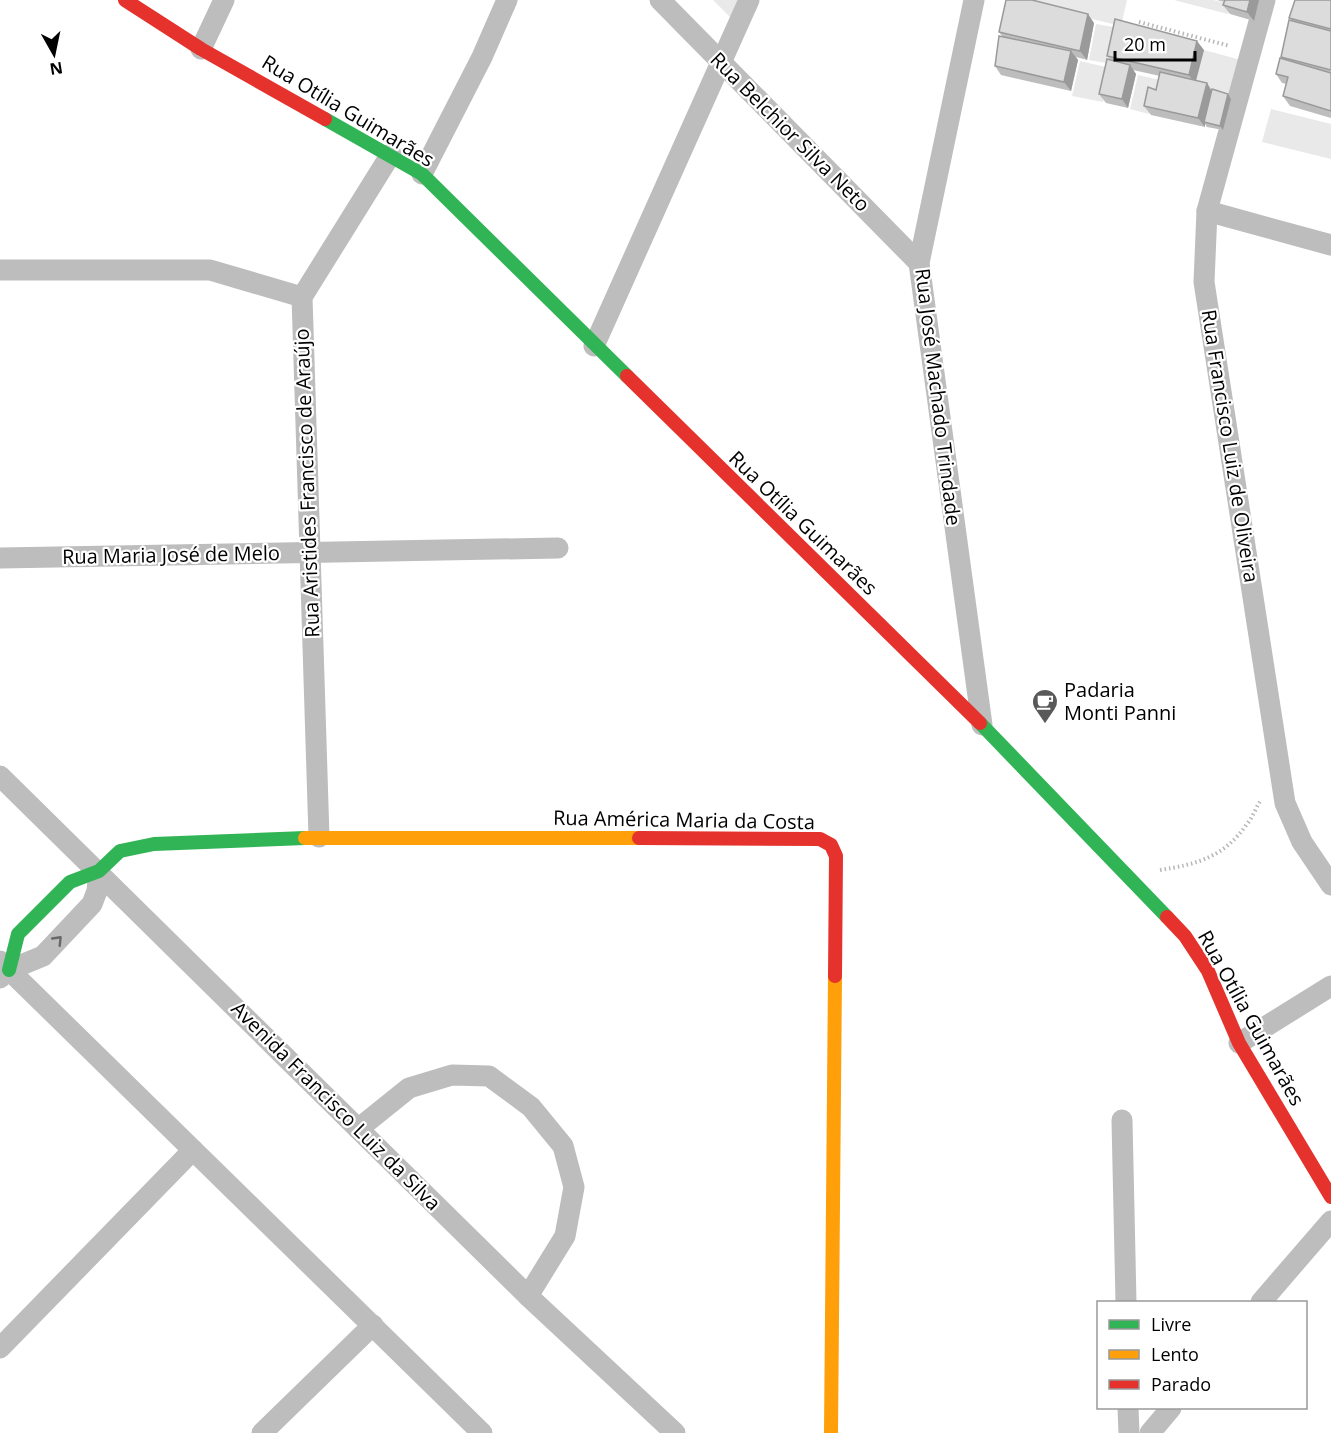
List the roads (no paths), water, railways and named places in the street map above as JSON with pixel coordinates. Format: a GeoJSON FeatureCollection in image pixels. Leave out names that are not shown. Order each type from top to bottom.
{"type":"FeatureCollection","features":[{"type":"Feature","properties":{"kind":"street","name":"Rua Otília Guimarães"},"geometry":{"type":"LineString","coordinates":[[125,0],[201,48],[391,154],[422,174],[594,346],[982,725],[1185,936],[1208,971],[1239,1043],[1331,1197]]}},
{"type":"Feature","properties":{"kind":"street"},"geometry":{"type":"LineString","coordinates":[[201,48],[224,0]]}},
{"type":"Feature","properties":{"kind":"street"},"geometry":{"type":"LineString","coordinates":[[422,174],[482,57],[507,0]]}},
{"type":"Feature","properties":{"kind":"street","name":"Rua Belchior Silva Neto"},"geometry":{"type":"LineString","coordinates":[[660,0],[919,263]]}},
{"type":"Feature","properties":{"kind":"street"},"geometry":{"type":"LineString","coordinates":[[594,346],[749,0]]}},
{"type":"Feature","properties":{"kind":"street","name":"Rua José Machado Trindade"},"geometry":{"type":"LineString","coordinates":[[974,0],[919,263],[982,725]]}},
{"type":"Feature","properties":{"kind":"street","name":"Rua Francisco Luiz de Oliveira"},"geometry":{"type":"LineString","coordinates":[[1265,0],[1207,211],[1204,282],[1284,793],[1293,825],[1331,885]]}},
{"type":"Feature","properties":{"kind":"street"},"geometry":{"type":"LineString","coordinates":[[0,270],[210,270],[302,297],[391,154]]}},
{"type":"Feature","properties":{"kind":"street"},"geometry":{"type":"LineString","coordinates":[[1207,211],[1331,245]]}},
{"type":"Feature","properties":{"kind":"street","name":"Rua Aristides Francisco de Araújo"},"geometry":{"type":"LineString","coordinates":[[302,297],[319,837]]}},
{"type":"Feature","properties":{"kind":"street","name":"Rua Maria José de Melo"},"geometry":{"type":"LineString","coordinates":[[0,558],[558,548]]}},
{"type":"Feature","properties":{"kind":"street","name":"Avenida Francisco Luiz da Silva"},"geometry":{"type":"LineString","coordinates":[[0,776],[528,1296],[675,1433]]}},
{"type":"Feature","properties":{"kind":"street","name":"Rua América Maria da Costa"},"geometry":{"type":"LineString","coordinates":[[99,871],[120,851],[154,844],[319,837],[820,838],[831,845],[836,856],[831,1433]]}},
{"type":"Feature","properties":{"kind":"street"},"geometry":{"type":"LineString","coordinates":[[99,871],[97,891],[92,904],[42,956],[3,970],[18,934],[70,882],[99,871]]}},
{"type":"Feature","properties":{"kind":"street"},"geometry":{"type":"LineString","coordinates":[[3,970],[193,1149],[482,1433]]}},
{"type":"Feature","properties":{"kind":"street"},"geometry":{"type":"LineString","coordinates":[[1239,1043],[1331,986]]}},
{"type":"Feature","properties":{"kind":"street"},"geometry":{"type":"LineString","coordinates":[[358,1129],[409,1088],[452,1075],[489,1076],[531,1107],[563,1146],[574,1187],[565,1236],[528,1296]]}},
{"type":"Feature","properties":{"kind":"street"},"geometry":{"type":"LineString","coordinates":[[1122,1120],[1126,1301]]}},
{"type":"Feature","properties":{"kind":"street"},"geometry":{"type":"LineString","coordinates":[[0,1348],[193,1149]]}},
{"type":"Feature","properties":{"kind":"street"},"geometry":{"type":"LineString","coordinates":[[1262,1301],[1331,1221]]}},
{"type":"Feature","properties":{"kind":"street"},"geometry":{"type":"LineString","coordinates":[[262,1433],[373,1325]]}},
{"type":"Feature","properties":{"kind":"street"},"geometry":{"type":"LineString","coordinates":[[1128,1409],[1129,1433]]}},
{"type":"Feature","properties":{"kind":"street"},"geometry":{"type":"LineString","coordinates":[[1150,1433],[1170,1409]]}},
{"type":"Feature","properties":{"kind":"place","name":"Padaria Monti Panni"},"geometry":{"type":"Point","coordinates":[1045,725]}}]}
